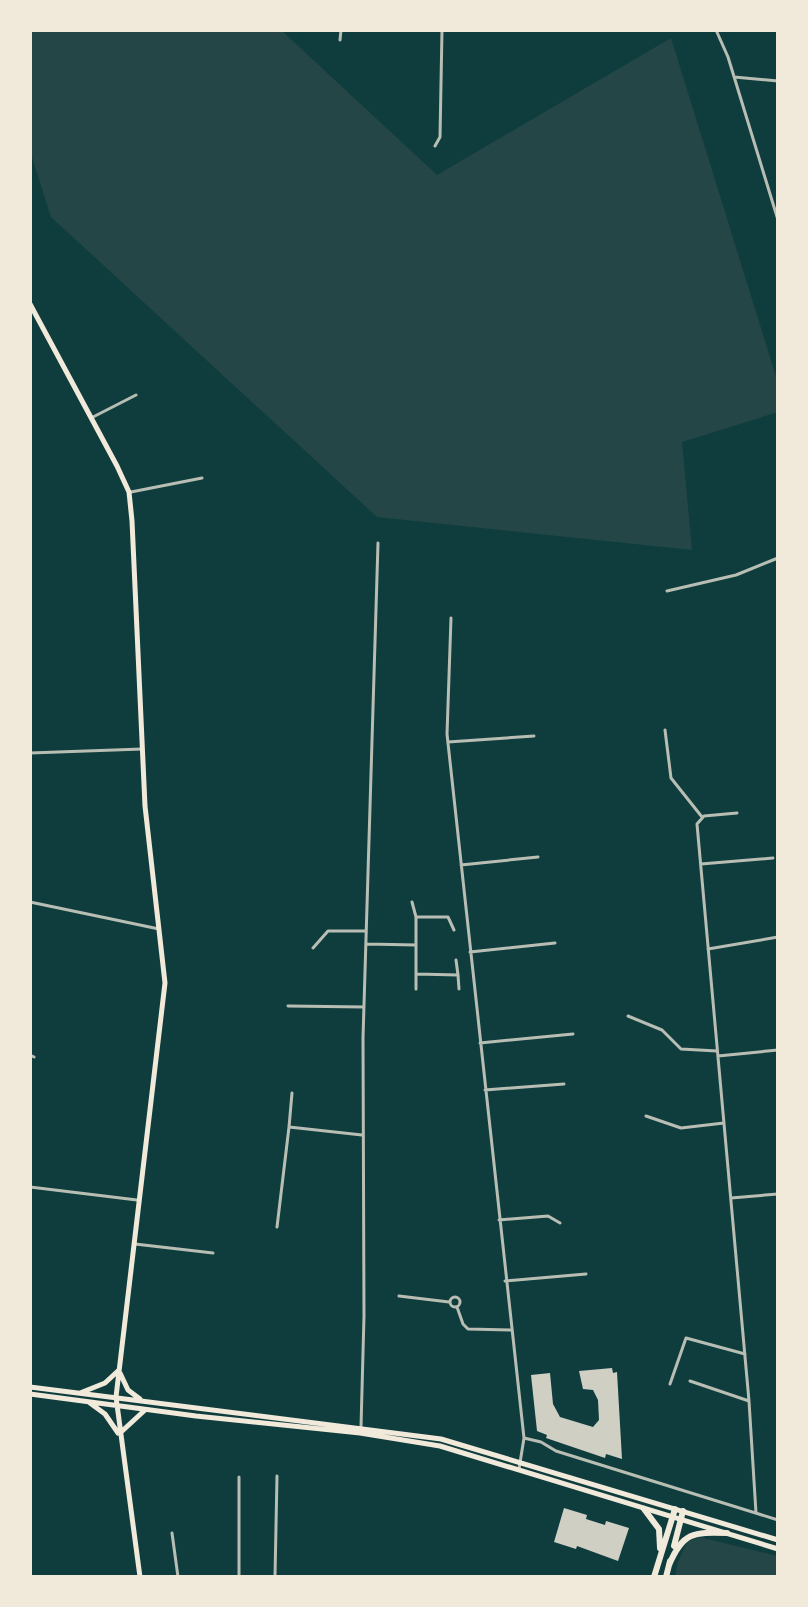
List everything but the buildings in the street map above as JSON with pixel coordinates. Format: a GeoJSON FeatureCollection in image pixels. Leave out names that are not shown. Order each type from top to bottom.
{"type":"FeatureCollection","features":[{"type":"Feature","properties":{"kind":"highway"},"geometry":{"type":"LineString","coordinates":[[644,1509],[659,1529],[659,1559]]}},
{"type":"Feature","properties":{"kind":"highway"},"geometry":{"type":"LineString","coordinates":[[654,1577],[672,1518],[679,1510]]}},
{"type":"Feature","properties":{"kind":"highway"},"geometry":{"type":"LineString","coordinates":[[666,1577],[681,1521],[679,1510]]}},
{"type":"Feature","properties":{"kind":"highway"},"geometry":{"type":"LineString","coordinates":[[669,1565],[684,1538],[702,1532],[727,1533]]}},
{"type":"Feature","properties":{"kind":"main road"},"geometry":{"type":"LineString","coordinates":[[30,304],[129,492],[145,806],[165,971],[164,1003],[116,1397],[140,1577]]}},
{"type":"Feature","properties":{"kind":"main road"},"geometry":{"type":"LineString","coordinates":[[78,1394],[105,1383],[120,1370]]}},
{"type":"Feature","properties":{"kind":"main road"},"geometry":{"type":"LineString","coordinates":[[120,1370],[128,1390],[142,1400]]}},
{"type":"Feature","properties":{"kind":"main road"},"geometry":{"type":"LineString","coordinates":[[30,1387],[142,1400],[253,1419]]}},
{"type":"Feature","properties":{"kind":"main road"},"geometry":{"type":"LineString","coordinates":[[30,1394],[377,1433],[520,1465],[778,1540]]}},
{"type":"Feature","properties":{"kind":"main road"},"geometry":{"type":"LineString","coordinates":[[87,1401],[110,1419],[120,1436]]}},
{"type":"Feature","properties":{"kind":"main road"},"geometry":{"type":"LineString","coordinates":[[120,1436],[146,1409]]}},
{"type":"Feature","properties":{"kind":"main road"},"geometry":{"type":"LineString","coordinates":[[377,1433],[421,1435],[456,1442],[644,1509],[778,1549]]}},
{"type":"Feature","properties":{"kind":"street"},"geometry":{"type":"LineString","coordinates":[[340,40],[341,30]]}},
{"type":"Feature","properties":{"kind":"street"},"geometry":{"type":"LineString","coordinates":[[435,146],[440,137],[442,30]]}},
{"type":"Feature","properties":{"kind":"street"},"geometry":{"type":"LineString","coordinates":[[716,30],[734,77],[778,220]]}},
{"type":"Feature","properties":{"kind":"street"},"geometry":{"type":"LineString","coordinates":[[734,77],[778,81]]}},
{"type":"Feature","properties":{"kind":"street"},"geometry":{"type":"LineString","coordinates":[[91,418],[136,395]]}},
{"type":"Feature","properties":{"kind":"street"},"geometry":{"type":"LineString","coordinates":[[129,492],[202,478]]}},
{"type":"Feature","properties":{"kind":"street"},"geometry":{"type":"LineString","coordinates":[[361,1430],[364,1007],[378,543]]}},
{"type":"Feature","properties":{"kind":"street"},"geometry":{"type":"LineString","coordinates":[[667,591],[736,575],[778,558]]}},
{"type":"Feature","properties":{"kind":"street"},"geometry":{"type":"LineString","coordinates":[[451,618],[448,742],[524,1438],[520,1465]]}},
{"type":"Feature","properties":{"kind":"street"},"geometry":{"type":"LineString","coordinates":[[665,730],[671,778],[702,817]]}},
{"type":"Feature","properties":{"kind":"street"},"geometry":{"type":"LineString","coordinates":[[448,742],[534,736]]}},
{"type":"Feature","properties":{"kind":"street"},"geometry":{"type":"LineString","coordinates":[[30,753],[143,749]]}},
{"type":"Feature","properties":{"kind":"street"},"geometry":{"type":"LineString","coordinates":[[737,813],[702,817],[697,824],[745,1354],[756,1513]]}},
{"type":"Feature","properties":{"kind":"street"},"geometry":{"type":"LineString","coordinates":[[461,865],[538,857]]}},
{"type":"Feature","properties":{"kind":"street"},"geometry":{"type":"LineString","coordinates":[[701,864],[773,858]]}},
{"type":"Feature","properties":{"kind":"street"},"geometry":{"type":"LineString","coordinates":[[30,902],[159,929]]}},
{"type":"Feature","properties":{"kind":"street"},"geometry":{"type":"LineString","coordinates":[[412,902],[416,917],[416,989]]}},
{"type":"Feature","properties":{"kind":"street"},"geometry":{"type":"LineString","coordinates":[[416,917],[448,917],[454,930]]}},
{"type":"Feature","properties":{"kind":"street"},"geometry":{"type":"LineString","coordinates":[[313,948],[328,931],[366,931]]}},
{"type":"Feature","properties":{"kind":"street"},"geometry":{"type":"LineString","coordinates":[[708,949],[778,937]]}},
{"type":"Feature","properties":{"kind":"street"},"geometry":{"type":"LineString","coordinates":[[470,952],[555,943]]}},
{"type":"Feature","properties":{"kind":"street"},"geometry":{"type":"LineString","coordinates":[[366,944],[416,945]]}},
{"type":"Feature","properties":{"kind":"street"},"geometry":{"type":"LineString","coordinates":[[456,960],[459,989]]}},
{"type":"Feature","properties":{"kind":"street"},"geometry":{"type":"LineString","coordinates":[[416,974],[458,975]]}},
{"type":"Feature","properties":{"kind":"street"},"geometry":{"type":"LineString","coordinates":[[288,1006],[364,1007]]}},
{"type":"Feature","properties":{"kind":"street"},"geometry":{"type":"LineString","coordinates":[[628,1016],[662,1030],[681,1049],[718,1053],[778,1050]]}},
{"type":"Feature","properties":{"kind":"street"},"geometry":{"type":"LineString","coordinates":[[480,1043],[573,1034]]}},
{"type":"Feature","properties":{"kind":"street"},"geometry":{"type":"LineString","coordinates":[[485,1090],[564,1084]]}},
{"type":"Feature","properties":{"kind":"street"},"geometry":{"type":"LineString","coordinates":[[277,1227],[292,1093]]}},
{"type":"Feature","properties":{"kind":"street"},"geometry":{"type":"LineString","coordinates":[[646,1116],[681,1128],[724,1123]]}},
{"type":"Feature","properties":{"kind":"street"},"geometry":{"type":"LineString","coordinates":[[289,1127],[362,1135]]}},
{"type":"Feature","properties":{"kind":"street"},"geometry":{"type":"LineString","coordinates":[[30,1187],[140,1200]]}},
{"type":"Feature","properties":{"kind":"street"},"geometry":{"type":"LineString","coordinates":[[731,1198],[778,1194]]}},
{"type":"Feature","properties":{"kind":"street"},"geometry":{"type":"LineString","coordinates":[[499,1220],[548,1216],[560,1223]]}},
{"type":"Feature","properties":{"kind":"street"},"geometry":{"type":"LineString","coordinates":[[135,1244],[213,1253]]}},
{"type":"Feature","properties":{"kind":"street"},"geometry":{"type":"LineString","coordinates":[[505,1281],[586,1274]]}},
{"type":"Feature","properties":{"kind":"street"},"geometry":{"type":"LineString","coordinates":[[399,1296],[449,1302],[457,1307]]}},
{"type":"Feature","properties":{"kind":"street"},"geometry":{"type":"LineString","coordinates":[[449,1302],[453,1297],[458,1298],[460,1302],[457,1307],[468,1329],[511,1330]]}},
{"type":"Feature","properties":{"kind":"street"},"geometry":{"type":"LineString","coordinates":[[670,1384],[686,1338],[745,1354]]}},
{"type":"Feature","properties":{"kind":"street"},"geometry":{"type":"LineString","coordinates":[[690,1381],[749,1401]]}},
{"type":"Feature","properties":{"kind":"street"},"geometry":{"type":"LineString","coordinates":[[524,1438],[541,1442],[556,1451],[778,1520]]}},
{"type":"Feature","properties":{"kind":"street"},"geometry":{"type":"LineString","coordinates":[[275,1577],[277,1476]]}},
{"type":"Feature","properties":{"kind":"street"},"geometry":{"type":"LineString","coordinates":[[239,1477],[239,1577]]}},
{"type":"Feature","properties":{"kind":"street"},"geometry":{"type":"LineString","coordinates":[[172,1533],[178,1577]]}},
{"type":"Feature","properties":{"kind":"shaded area"},"geometry":{"type":"Polygon","coordinates":[[[30,30],[281,30],[437,175],[671,38],[778,383],[778,412],[682,442],[692,550],[377,517],[51,217],[30,151],[30,30]]]}},
{"type":"Feature","properties":{"kind":"shaded area"},"geometry":{"type":"Polygon","coordinates":[[[699,1537],[778,1556],[778,1577],[675,1577],[687,1542],[699,1537]]]}}]}
